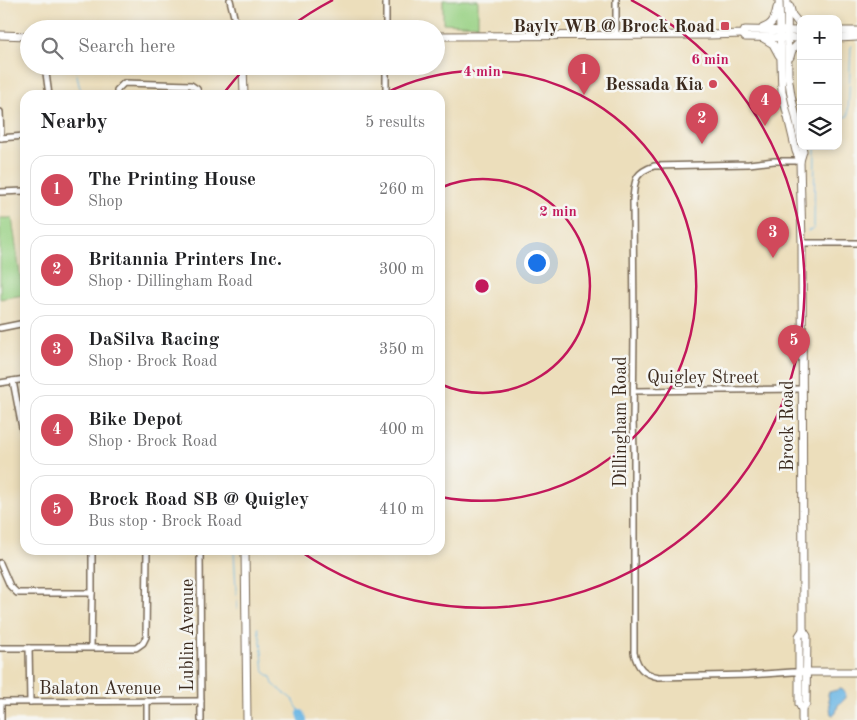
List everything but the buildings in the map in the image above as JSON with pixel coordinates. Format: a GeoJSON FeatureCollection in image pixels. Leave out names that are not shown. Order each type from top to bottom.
{"type":"FeatureCollection","features":[{"type":"Feature","properties":{"kind":"main road"},"geometry":{"type":"LineString","coordinates":[[757,30],[771,25],[776,15],[779,0]]}},
{"type":"Feature","properties":{"kind":"main road","name":"Brock Road"},"geometry":{"type":"LineString","coordinates":[[779,0],[788,75],[797,122]]}},
{"type":"Feature","properties":{"kind":"main road"},"geometry":{"type":"LineString","coordinates":[[788,0],[792,15],[797,21]]}},
{"type":"Feature","properties":{"kind":"main road","name":"Brock Road"},"geometry":{"type":"LineString","coordinates":[[788,0],[780,60],[782,92],[800,161]]}},
{"type":"Feature","properties":{"kind":"main road"},"geometry":{"type":"LineString","coordinates":[[743,34],[745,30],[757,30],[797,38]]}},
{"type":"Feature","properties":{"kind":"main road"},"geometry":{"type":"LineString","coordinates":[[842,31],[857,31]]}},
{"type":"Feature","properties":{"kind":"main road"},"geometry":{"type":"LineString","coordinates":[[445,36],[743,34],[746,37],[761,37],[797,32]]}},
{"type":"Feature","properties":{"kind":"main road"},"geometry":{"type":"LineString","coordinates":[[0,35],[20,36]]}},
{"type":"Feature","properties":{"kind":"main road"},"geometry":{"type":"LineString","coordinates":[[761,37],[773,44],[780,60]]}},
{"type":"Feature","properties":{"kind":"main road"},"geometry":{"type":"LineString","coordinates":[[842,38],[857,37]]}},
{"type":"Feature","properties":{"kind":"main road"},"geometry":{"type":"LineString","coordinates":[[788,75],[792,50],[797,44]]}},
{"type":"Feature","properties":{"kind":"main road"},"geometry":{"type":"LineString","coordinates":[[243,75],[244,90]]}},
{"type":"Feature","properties":{"kind":"main road","name":"Brock Road"},"geometry":{"type":"LineString","coordinates":[[802,720],[802,709],[799,704],[807,636],[803,630],[800,161],[803,150]]}},
{"type":"Feature","properties":{"kind":"main road"},"geometry":{"type":"LineString","coordinates":[[245,555],[247,720]]}},
{"type":"Feature","properties":{"kind":"main road"},"geometry":{"type":"LineString","coordinates":[[803,672],[857,672]]}},
{"type":"Feature","properties":{"kind":"street"},"geometry":{"type":"LineString","coordinates":[[230,0],[235,20]]}},
{"type":"Feature","properties":{"kind":"street"},"geometry":{"type":"LineString","coordinates":[[386,0],[386,20]]}},
{"type":"Feature","properties":{"kind":"street"},"geometry":{"type":"LineString","coordinates":[[616,0],[616,35]]}},
{"type":"Feature","properties":{"kind":"street"},"geometry":{"type":"LineString","coordinates":[[46,75],[48,90]]}},
{"type":"Feature","properties":{"kind":"street"},"geometry":{"type":"LineString","coordinates":[[386,75],[386,90]]}},
{"type":"Feature","properties":{"kind":"street"},"geometry":{"type":"LineString","coordinates":[[117,90],[124,83],[191,85],[196,90]]}},
{"type":"Feature","properties":{"kind":"street"},"geometry":{"type":"LineString","coordinates":[[0,112],[0,138],[20,136]]}},
{"type":"Feature","properties":{"kind":"street","name":"Dillingham Road"},"geometry":{"type":"LineString","coordinates":[[800,161],[654,166],[643,170],[635,180],[633,199],[634,653],[639,667],[644,672],[658,677],[803,672]]}},
{"type":"Feature","properties":{"kind":"street"},"geometry":{"type":"LineString","coordinates":[[0,192],[20,192]]}},
{"type":"Feature","properties":{"kind":"street"},"geometry":{"type":"LineString","coordinates":[[802,243],[857,244]]}},
{"type":"Feature","properties":{"kind":"street"},"geometry":{"type":"LineString","coordinates":[[0,328],[20,324]]}},
{"type":"Feature","properties":{"kind":"street"},"geometry":{"type":"LineString","coordinates":[[0,383],[20,380]]}},
{"type":"Feature","properties":{"kind":"street"},"geometry":{"type":"LineString","coordinates":[[13,381],[20,417]]}},
{"type":"Feature","properties":{"kind":"street","name":"Quigley Street"},"geometry":{"type":"LineString","coordinates":[[634,391],[802,390]]}},
{"type":"Feature","properties":{"kind":"street"},"geometry":{"type":"LineString","coordinates":[[91,647],[92,555]]}},
{"type":"Feature","properties":{"kind":"street"},"geometry":{"type":"LineString","coordinates":[[0,648],[136,648],[146,637],[146,555]]}},
{"type":"Feature","properties":{"kind":"street","name":"Lublin Avenue"},"geometry":{"type":"LineString","coordinates":[[200,555],[201,720]]}},
{"type":"Feature","properties":{"kind":"street"},"geometry":{"type":"LineString","coordinates":[[0,563],[10,586],[17,593],[92,594]]}},
{"type":"Feature","properties":{"kind":"street"},"geometry":{"type":"LineString","coordinates":[[29,648],[30,702]]}},
{"type":"Feature","properties":{"kind":"street"},"geometry":{"type":"LineString","coordinates":[[147,701],[147,720]]}},
{"type":"Feature","properties":{"kind":"street","name":"Balaton Avenue"},"geometry":{"type":"LineString","coordinates":[[0,702],[201,701]]}},
{"type":"Feature","properties":{"kind":"street"},"geometry":{"type":"LineString","coordinates":[[0,702],[1,720]]}},
{"type":"Feature","properties":{"kind":"green space"},"geometry":{"type":"Polygon","coordinates":[[[443,0],[478,0],[478,25],[445,23],[445,20],[443,20],[443,0]]]}},
{"type":"Feature","properties":{"kind":"green space"},"geometry":{"type":"Polygon","coordinates":[[[0,218],[12,218],[20,274],[20,296],[0,299],[0,218]]]}},
{"type":"Feature","properties":{"kind":"water"},"geometry":{"type":"Polygon","coordinates":[[[841,689],[845,692],[846,698],[838,705],[836,713],[833,715],[831,714],[828,694],[829,692],[841,689]]]}},
{"type":"Feature","properties":{"kind":"waterway"},"geometry":{"type":"LineString","coordinates":[[842,118],[848,116],[852,46]]}},
{"type":"Feature","properties":{"kind":"waterway"},"geometry":{"type":"LineString","coordinates":[[77,75],[81,90]]}},
{"type":"Feature","properties":{"kind":"waterway"},"geometry":{"type":"LineString","coordinates":[[808,231],[814,229],[815,150]]}},
{"type":"Feature","properties":{"kind":"waterway"},"geometry":{"type":"LineString","coordinates":[[234,555],[237,609]]}},
{"type":"Feature","properties":{"kind":"waterway"},"geometry":{"type":"LineString","coordinates":[[258,628],[264,672],[271,677],[273,684],[293,700],[301,714]]}},
{"type":"Feature","properties":{"kind":"waterway"},"geometry":{"type":"LineString","coordinates":[[301,714],[303,720]]}},
{"type":"Feature","properties":{"kind":"place","name":"Bayly WB @ Brock Road"},"geometry":{"type":"Point","coordinates":[725,26]}},
{"type":"Feature","properties":{"kind":"place","name":"Bessada Kia"},"geometry":{"type":"Point","coordinates":[713,84]}},
{"type":"Feature","properties":{"kind":"place","name":"The Printing House"},"geometry":{"type":"Point","coordinates":[584,95]}},
{"type":"Feature","properties":{"kind":"place","name":"Bike Depot"},"geometry":{"type":"Point","coordinates":[765,126]}},
{"type":"Feature","properties":{"kind":"place","name":"Britannia Printers Inc."},"geometry":{"type":"Point","coordinates":[702,144]}},
{"type":"Feature","properties":{"kind":"place","name":"DaSilva Racing"},"geometry":{"type":"Point","coordinates":[773,258]}},
{"type":"Feature","properties":{"kind":"place","name":"Brock Road SB @ Quigley"},"geometry":{"type":"Point","coordinates":[794,366]}}]}
